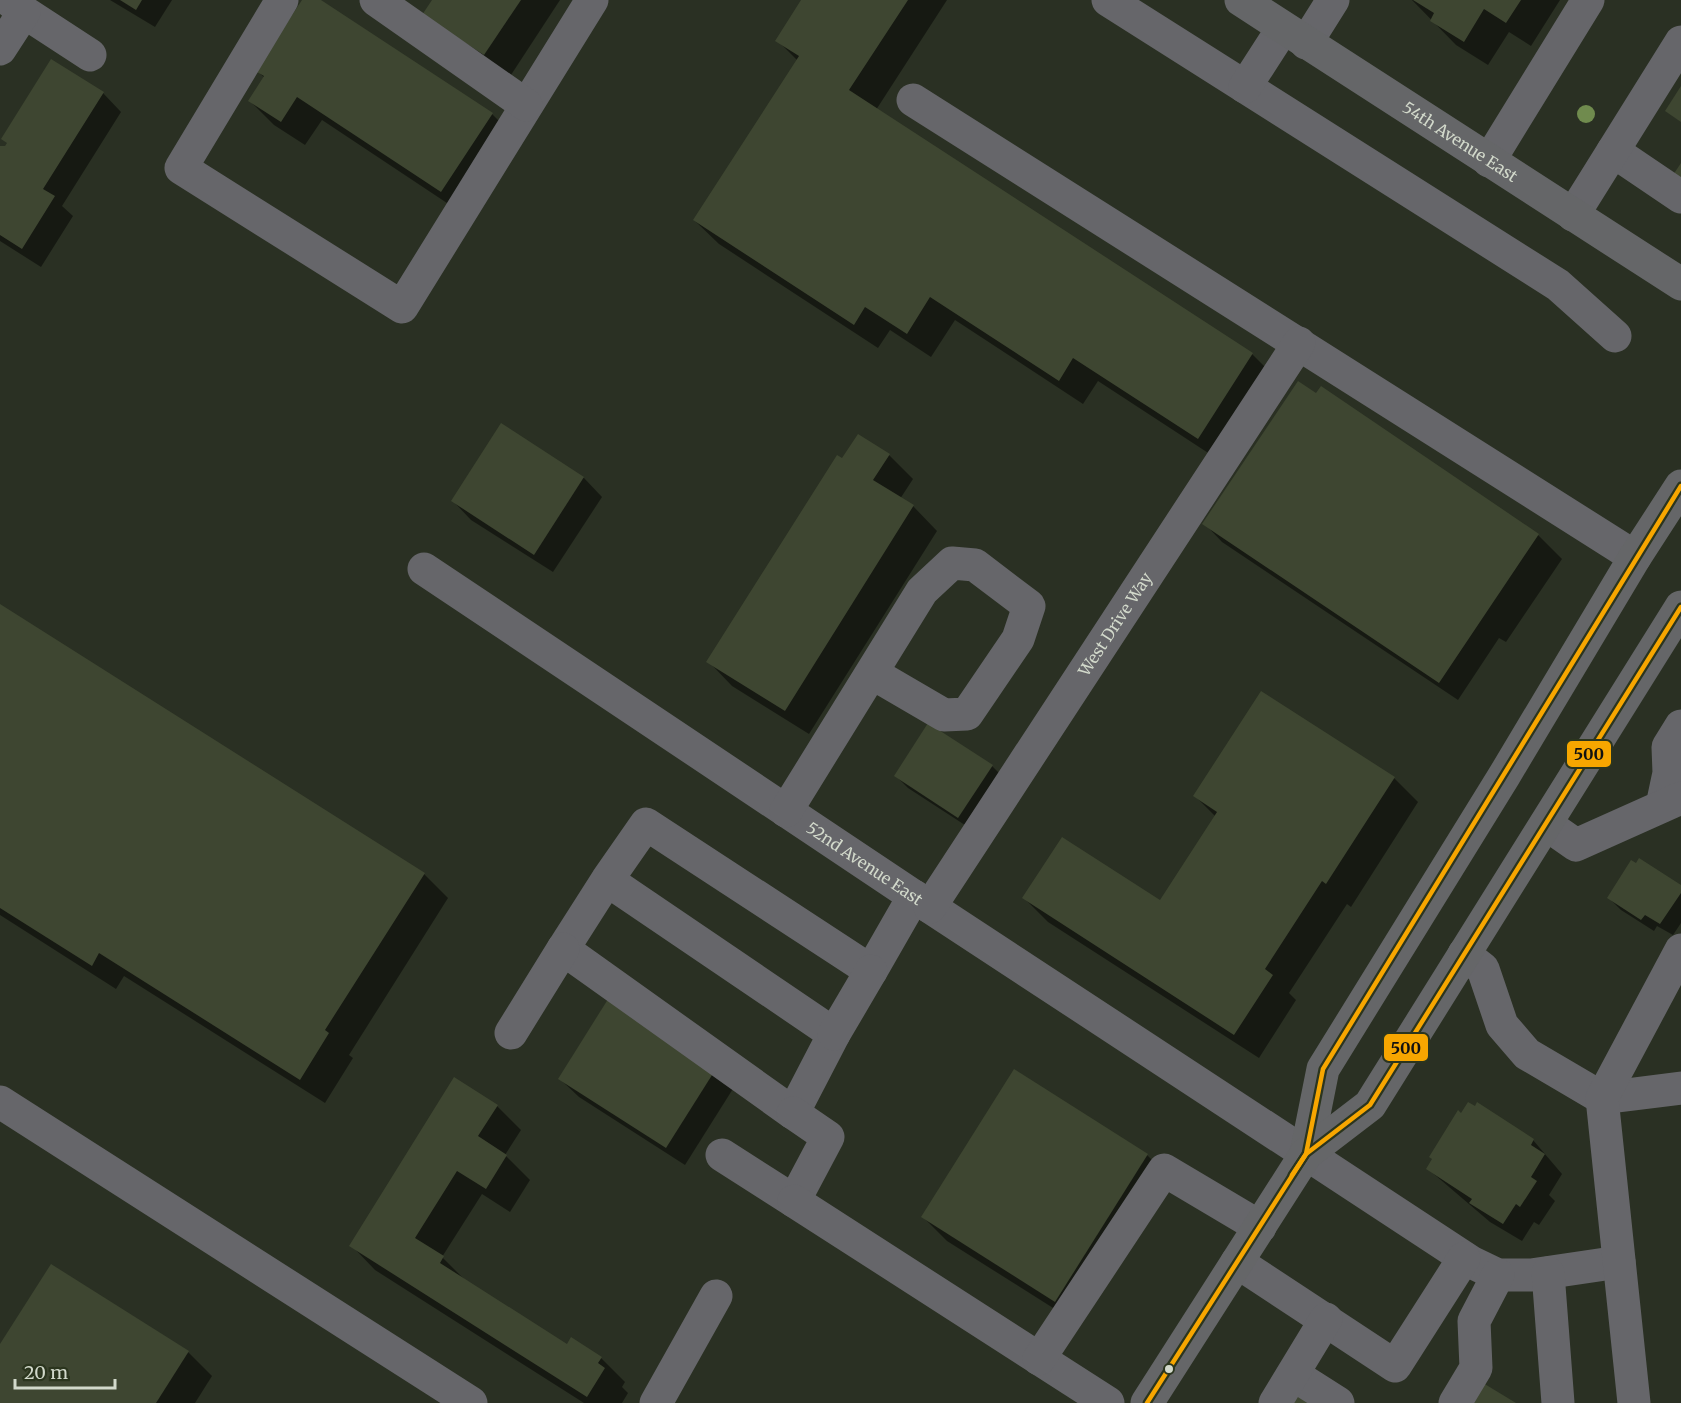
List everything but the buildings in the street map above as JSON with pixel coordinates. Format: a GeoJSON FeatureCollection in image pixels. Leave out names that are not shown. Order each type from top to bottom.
{"type":"FeatureCollection","features":[{"type":"Feature","properties":{"kind":"main road","name":"54th Avenue East"},"geometry":{"type":"LineString","coordinates":[[1241,0],[1681,284]]}},
{"type":"Feature","properties":{"kind":"main road"},"geometry":{"type":"LineString","coordinates":[[1306,1154],[1323,1069],[1504,776],[1635,557],[1681,486]]}},
{"type":"Feature","properties":{"kind":"main road"},"geometry":{"type":"LineString","coordinates":[[1147,1403],[1306,1154],[1370,1105],[1681,607]]}},
{"type":"Feature","properties":{"kind":"street"},"geometry":{"type":"LineString","coordinates":[[282,0],[182,168],[402,307],[592,0]]}},
{"type":"Feature","properties":{"kind":"street"},"geometry":{"type":"LineString","coordinates":[[376,0],[526,105]]}},
{"type":"Feature","properties":{"kind":"street"},"geometry":{"type":"LineString","coordinates":[[1108,0],[1558,285],[1615,336]]}},
{"type":"Feature","properties":{"kind":"street"},"geometry":{"type":"LineString","coordinates":[[1245,87],[1294,36],[1333,0]]}},
{"type":"Feature","properties":{"kind":"street"},"geometry":{"type":"LineString","coordinates":[[1489,161],[1588,0]]}},
{"type":"Feature","properties":{"kind":"street"},"geometry":{"type":"LineString","coordinates":[[0,49],[17,6],[90,55]]}},
{"type":"Feature","properties":{"kind":"street"},"geometry":{"type":"LineString","coordinates":[[1573,215],[1681,42]]}},
{"type":"Feature","properties":{"kind":"street"},"geometry":{"type":"LineString","coordinates":[[913,100],[1635,557]]}},
{"type":"Feature","properties":{"kind":"street"},"geometry":{"type":"LineString","coordinates":[[1613,151],[1681,197]]}},
{"type":"Feature","properties":{"kind":"street","name":"West Drive Way"},"geometry":{"type":"LineString","coordinates":[[793,1113],[834,1034],[871,972],[922,902],[1299,344]]}},
{"type":"Feature","properties":{"kind":"street"},"geometry":{"type":"LineString","coordinates":[[786,811],[922,591],[952,563],[975,565],[1029,606],[1018,639],[967,714],[944,715],[872,673]]}},
{"type":"Feature","properties":{"kind":"street","name":"52nd Avenue East"},"geometry":{"type":"LineString","coordinates":[[424,569],[922,902],[1464,1258],[1498,1275]]}},
{"type":"Feature","properties":{"kind":"street"},"geometry":{"type":"LineString","coordinates":[[1546,824],[1576,845],[1673,785],[1668,747],[1681,726]]}},
{"type":"Feature","properties":{"kind":"street"},"geometry":{"type":"LineString","coordinates":[[511,1034],[563,949],[646,824],[871,972]]}},
{"type":"Feature","properties":{"kind":"street"},"geometry":{"type":"LineString","coordinates":[[608,880],[834,1034]]}},
{"type":"Feature","properties":{"kind":"street"},"geometry":{"type":"LineString","coordinates":[[563,949],[828,1137],[795,1201]]}},
{"type":"Feature","properties":{"kind":"street"},"geometry":{"type":"LineString","coordinates":[[1634,1403],[1602,1098],[1681,950]]}},
{"type":"Feature","properties":{"kind":"street"},"geometry":{"type":"LineString","coordinates":[[1464,954],[1483,969],[1502,1025],[1527,1054],[1602,1098],[1681,1088]]}},
{"type":"Feature","properties":{"kind":"street"},"geometry":{"type":"LineString","coordinates":[[0,1102],[471,1403]]}},
{"type":"Feature","properties":{"kind":"street"},"geometry":{"type":"LineString","coordinates":[[722,1155],[1108,1403]]}},
{"type":"Feature","properties":{"kind":"street"},"geometry":{"type":"LineString","coordinates":[[1039,1359],[1164,1170],[1260,1227]]}},
{"type":"Feature","properties":{"kind":"street"},"geometry":{"type":"LineString","coordinates":[[1237,1262],[1395,1366],[1464,1258]]}},
{"type":"Feature","properties":{"kind":"street"},"geometry":{"type":"LineString","coordinates":[[1455,1403],[1476,1368],[1474,1321],[1498,1275],[1548,1273],[1619,1262]]}},
{"type":"Feature","properties":{"kind":"street"},"geometry":{"type":"LineString","coordinates":[[1548,1273],[1558,1403]]}},
{"type":"Feature","properties":{"kind":"street"},"geometry":{"type":"LineString","coordinates":[[656,1403],[716,1296]]}},
{"type":"Feature","properties":{"kind":"street"},"geometry":{"type":"LineString","coordinates":[[1275,1403],[1326,1319]]}},
{"type":"Feature","properties":{"kind":"street"},"geometry":{"type":"LineString","coordinates":[[1293,1375],[1338,1403]]}},
{"type":"Feature","properties":{"kind":"transit line","name":"500"},"geometry":{"type":"LineString","coordinates":[[1147,1403],[1306,1154],[1323,1069],[1681,486]]}},
{"type":"Feature","properties":{"kind":"transit line","name":"500"},"geometry":{"type":"LineString","coordinates":[[1292,1175],[1306,1154],[1370,1105],[1681,607]]}}]}
